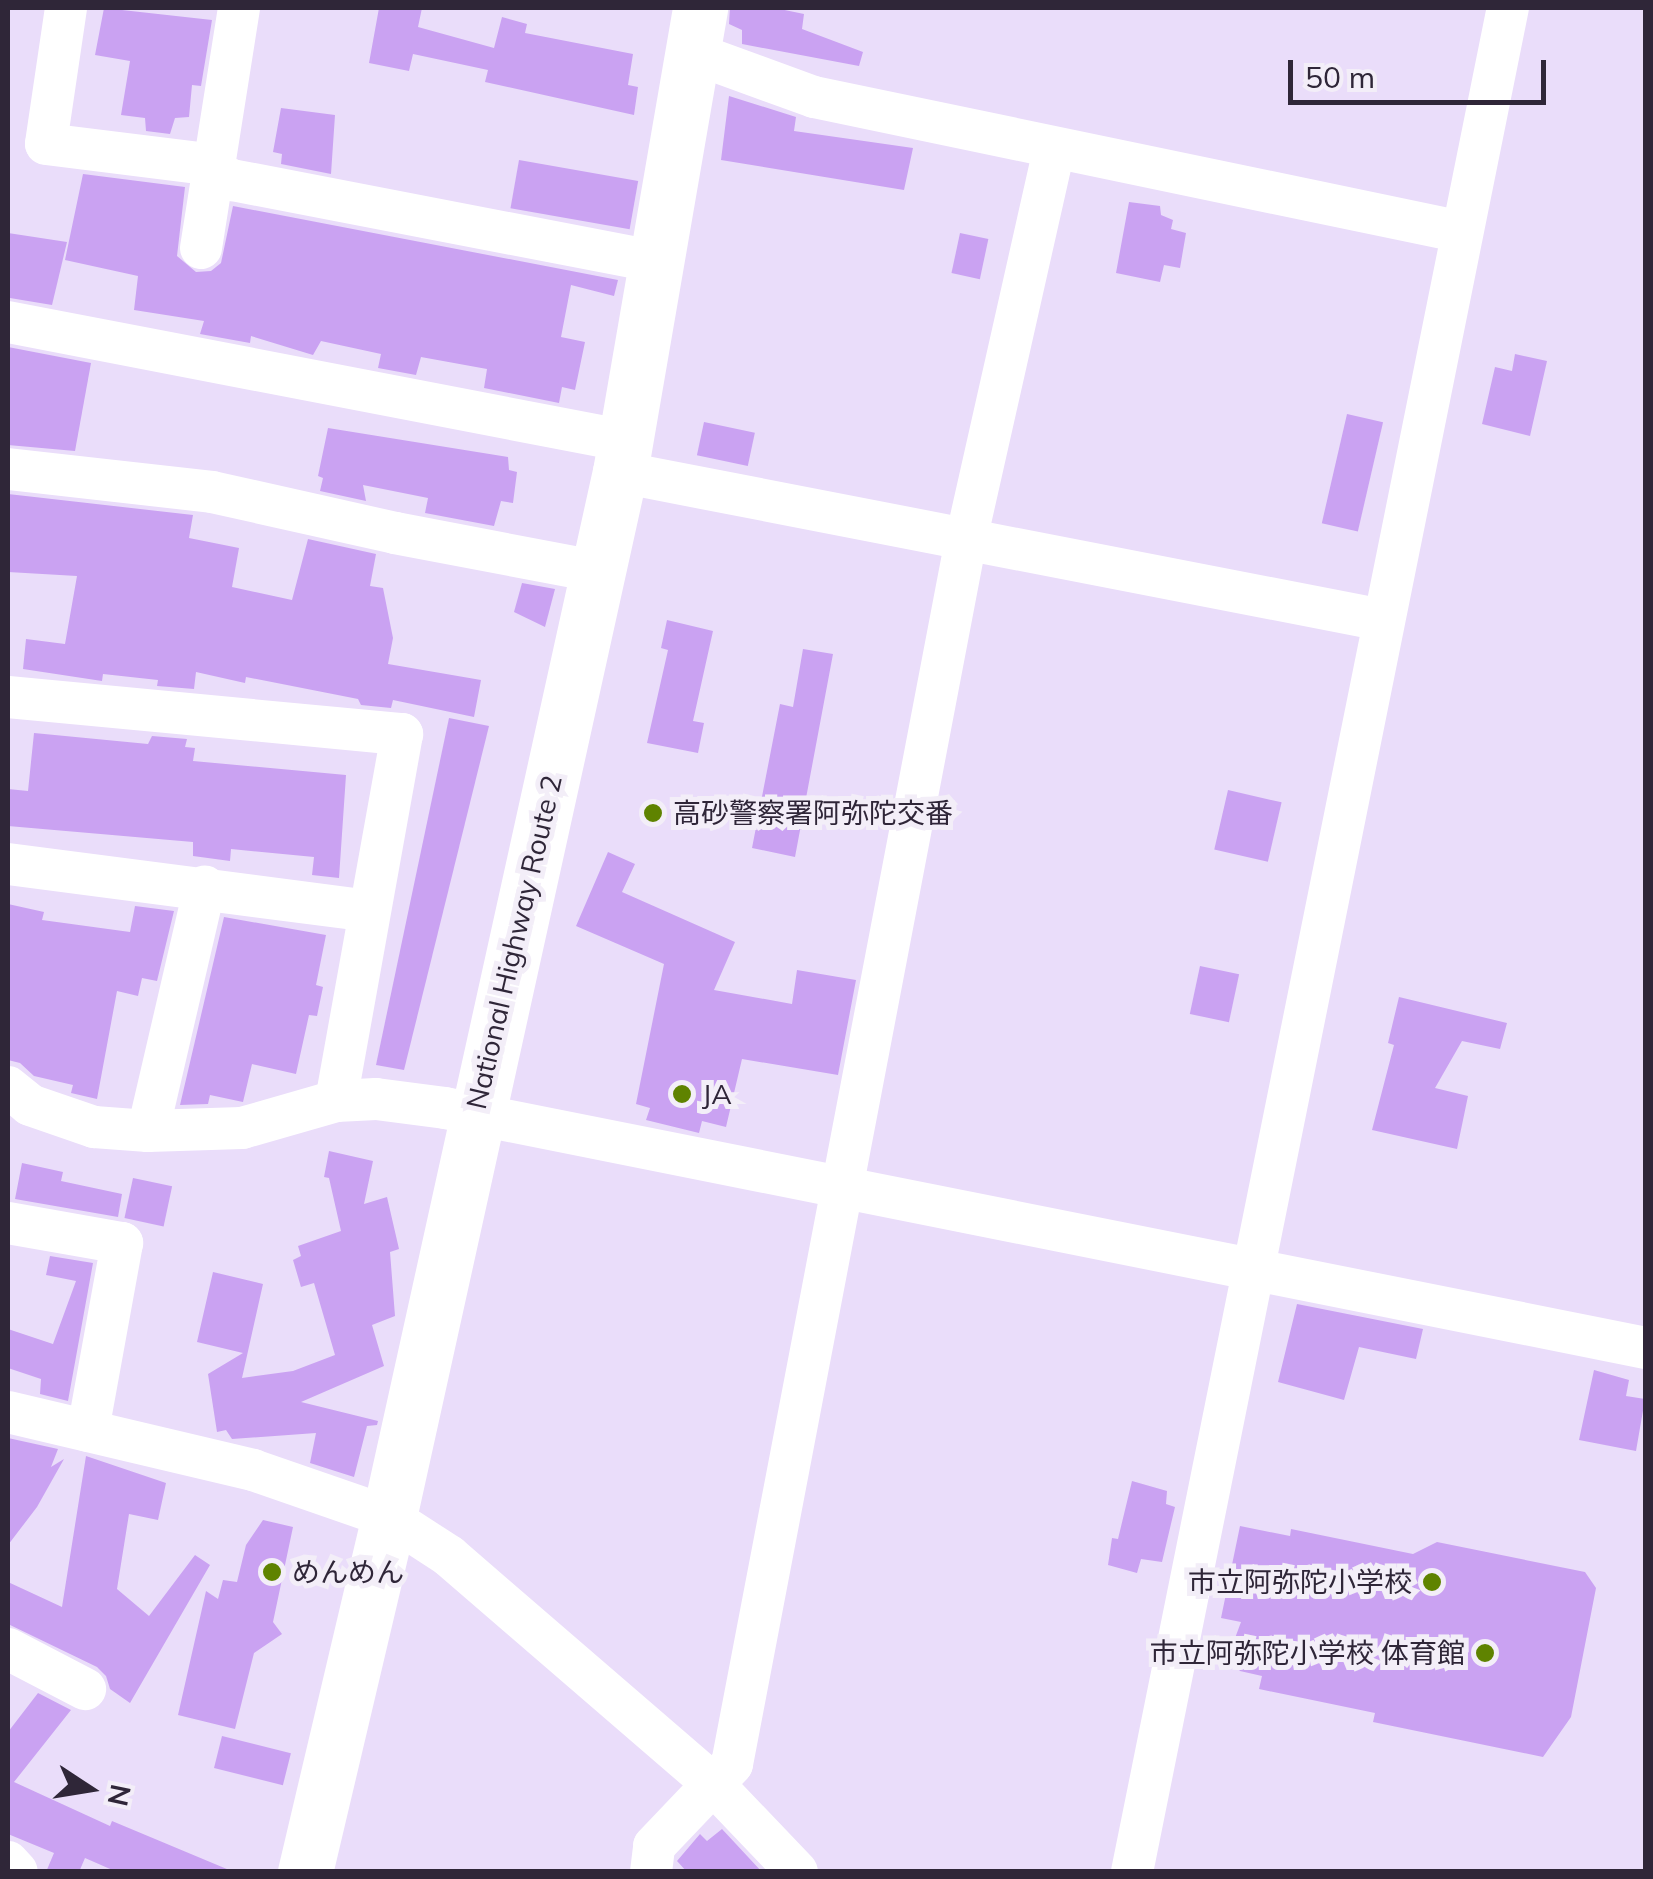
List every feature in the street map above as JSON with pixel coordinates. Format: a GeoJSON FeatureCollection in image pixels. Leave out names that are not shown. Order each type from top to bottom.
{"type":"FeatureCollection","features":[{"type":"Feature","properties":{"kind":"highway","name":"National Highway Route 2"},"geometry":{"type":"LineString","coordinates":[[305,1872],[389,1517],[475,1115],[599,572],[623,456],[697,19]]}},
{"type":"Feature","properties":{"kind":"street"},"geometry":{"type":"LineString","coordinates":[[66,8],[46,144],[198,162],[232,180],[657,262]]}},
{"type":"Feature","properties":{"kind":"street"},"geometry":{"type":"LineString","coordinates":[[201,248],[239,8]]}},
{"type":"Feature","properties":{"kind":"street"},"geometry":{"type":"LineString","coordinates":[[1132,1872],[1508,8]]}},
{"type":"Feature","properties":{"kind":"street"},"geometry":{"type":"LineString","coordinates":[[697,19],[814,97],[1462,232]]}},
{"type":"Feature","properties":{"kind":"street"},"geometry":{"type":"LineString","coordinates":[[651,1872],[654,1846],[732,1764],[839,1188],[966,540],[1054,150]]}},
{"type":"Feature","properties":{"kind":"street"},"geometry":{"type":"LineString","coordinates":[[8,322],[623,456],[966,540],[1382,620]]}},
{"type":"Feature","properties":{"kind":"street"},"geometry":{"type":"LineString","coordinates":[[8,469],[212,492],[395,533],[599,572]]}},
{"type":"Feature","properties":{"kind":"street"},"geometry":{"type":"LineString","coordinates":[[8,697],[402,734],[336,1101]]}},
{"type":"Feature","properties":{"kind":"street"},"geometry":{"type":"LineString","coordinates":[[8,864],[205,886],[368,911]]}},
{"type":"Feature","properties":{"kind":"street"},"geometry":{"type":"LineString","coordinates":[[148,1131],[205,886]]}},
{"type":"Feature","properties":{"kind":"street"},"geometry":{"type":"LineString","coordinates":[[8,1087],[30,1105],[94,1127],[148,1131],[242,1128],[336,1101],[376,1099],[1251,1267],[1646,1348]]}},
{"type":"Feature","properties":{"kind":"street"},"geometry":{"type":"LineString","coordinates":[[8,1223],[122,1244],[88,1431]]}},
{"type":"Feature","properties":{"kind":"street"},"geometry":{"type":"LineString","coordinates":[[8,1412],[253,1470],[389,1517],[449,1556],[714,1785],[797,1872]]}},
{"type":"Feature","properties":{"kind":"street"},"geometry":{"type":"LineString","coordinates":[[14,1664],[85,1689]]}},
{"type":"Feature","properties":{"kind":"street"},"geometry":{"type":"LineString","coordinates":[[8,1862],[17,1872]]}},
{"type":"Feature","properties":{"kind":"building"},"geometry":{"type":"Polygon","coordinates":[[[104,8],[212,20],[201,86],[192,85],[189,117],[175,118],[170,134],[146,131],[145,118],[121,115],[130,61],[95,55],[104,8]]]}},
{"type":"Feature","properties":{"kind":"building"},"geometry":{"type":"Polygon","coordinates":[[[379,8],[422,8],[418,27],[494,48],[502,17],[527,24],[525,33],[633,54],[628,85],[638,87],[634,115],[485,82],[488,70],[413,54],[409,71],[369,63],[379,8]]]}},
{"type":"Feature","properties":{"kind":"building"},"geometry":{"type":"Polygon","coordinates":[[[730,8],[775,8],[804,14],[802,29],[863,52],[859,66],[742,44],[742,30],[729,24],[730,8]]]}},
{"type":"Feature","properties":{"kind":"building"},"geometry":{"type":"Polygon","coordinates":[[[729,96],[796,117],[794,131],[913,148],[904,190],[721,160],[729,96]]]}},
{"type":"Feature","properties":{"kind":"building"},"geometry":{"type":"Polygon","coordinates":[[[281,108],[335,115],[331,174],[281,164],[282,154],[273,152],[281,108]]]}},
{"type":"Feature","properties":{"kind":"building"},"geometry":{"type":"Polygon","coordinates":[[[519,160],[638,181],[630,229],[510,208],[519,160]]]}},
{"type":"Feature","properties":{"kind":"building"},"geometry":{"type":"Polygon","coordinates":[[[83,174],[185,187],[177,256],[196,272],[211,271],[221,263],[233,206],[618,280],[614,296],[571,285],[561,337],[585,342],[575,390],[562,387],[559,403],[484,388],[487,369],[421,357],[416,375],[378,368],[381,354],[321,341],[313,355],[251,336],[250,343],[200,334],[204,321],[134,310],[138,276],[65,260],[83,174]]]}},
{"type":"Feature","properties":{"kind":"building"},"geometry":{"type":"Polygon","coordinates":[[[1129,202],[1160,206],[1161,215],[1173,220],[1171,229],[1186,233],[1180,268],[1164,265],[1160,282],[1116,273],[1129,202]]]}},
{"type":"Feature","properties":{"kind":"building"},"geometry":{"type":"Polygon","coordinates":[[[8,233],[67,242],[52,305],[10,298],[8,233]]]}},
{"type":"Feature","properties":{"kind":"building"},"geometry":{"type":"Polygon","coordinates":[[[960,233],[988,239],[980,279],[951,273],[960,233]]]}},
{"type":"Feature","properties":{"kind":"building"},"geometry":{"type":"Polygon","coordinates":[[[8,347],[91,363],[75,451],[8,445],[8,347]]]}},
{"type":"Feature","properties":{"kind":"building"},"geometry":{"type":"Polygon","coordinates":[[[1515,354],[1547,361],[1530,436],[1482,424],[1495,367],[1512,371],[1515,354]]]}},
{"type":"Feature","properties":{"kind":"building"},"geometry":{"type":"Polygon","coordinates":[[[1347,414],[1383,422],[1358,531],[1322,523],[1347,414]]]}},
{"type":"Feature","properties":{"kind":"building"},"geometry":{"type":"Polygon","coordinates":[[[704,422],[755,433],[748,466],[697,455],[704,422]]]}},
{"type":"Feature","properties":{"kind":"building"},"geometry":{"type":"Polygon","coordinates":[[[328,428],[508,457],[509,470],[517,472],[513,503],[501,501],[494,526],[425,513],[428,498],[363,485],[366,501],[320,491],[323,478],[318,476],[328,428]]]}},
{"type":"Feature","properties":{"kind":"building"},"geometry":{"type":"Polygon","coordinates":[[[8,494],[193,515],[189,538],[239,548],[232,587],[292,600],[308,539],[376,554],[370,586],[383,588],[393,638],[388,664],[481,680],[474,717],[393,700],[391,708],[361,705],[358,699],[246,677],[245,683],[196,672],[194,689],[157,686],[158,680],[103,674],[102,681],[23,669],[26,639],[65,644],[77,576],[8,572],[8,494]]]}},
{"type":"Feature","properties":{"kind":"building"},"geometry":{"type":"Polygon","coordinates":[[[522,583],[555,589],[545,627],[514,612],[522,583]]]}},
{"type":"Feature","properties":{"kind":"building"},"geometry":{"type":"Polygon","coordinates":[[[667,620],[713,631],[693,721],[704,723],[698,753],[647,743],[668,650],[661,648],[667,620]]]}},
{"type":"Feature","properties":{"kind":"building"},"geometry":{"type":"Polygon","coordinates":[[[803,649],[833,654],[795,857],[752,848],[780,704],[793,707],[803,649]]]}},
{"type":"Feature","properties":{"kind":"building"},"geometry":{"type":"Polygon","coordinates":[[[449,718],[489,726],[404,1070],[376,1065],[449,718]]]}},
{"type":"Feature","properties":{"kind":"building"},"geometry":{"type":"Polygon","coordinates":[[[34,733],[148,744],[152,736],[187,739],[185,747],[195,748],[193,761],[346,775],[339,878],[312,875],[314,857],[231,849],[230,861],[193,856],[193,842],[8,826],[8,789],[28,791],[34,733]]]}},
{"type":"Feature","properties":{"kind":"building"},"geometry":{"type":"Polygon","coordinates":[[[1228,790],[1282,802],[1268,862],[1214,849],[1228,790]]]}},
{"type":"Feature","properties":{"kind":"building"},"geometry":{"type":"Polygon","coordinates":[[[608,852],[635,864],[622,892],[735,942],[714,990],[792,1004],[797,970],[856,980],[838,1075],[742,1059],[726,1127],[702,1121],[699,1133],[646,1120],[650,1108],[636,1104],[664,964],[576,926],[608,852]]]}},
{"type":"Feature","properties":{"kind":"building"},"geometry":{"type":"Polygon","coordinates":[[[8,904],[44,912],[42,920],[130,932],[135,906],[174,911],[157,981],[142,978],[138,996],[117,991],[97,1099],[71,1093],[73,1085],[34,1076],[20,1063],[8,1060],[8,904]]]}},
{"type":"Feature","properties":{"kind":"building"},"geometry":{"type":"Polygon","coordinates":[[[224,917],[326,935],[316,985],[323,987],[317,1016],[309,1015],[296,1074],[252,1064],[243,1102],[210,1095],[208,1104],[180,1105],[224,917]]]}},
{"type":"Feature","properties":{"kind":"building"},"geometry":{"type":"Polygon","coordinates":[[[1200,966],[1239,974],[1229,1022],[1190,1014],[1200,966]]]}},
{"type":"Feature","properties":{"kind":"building"},"geometry":{"type":"Polygon","coordinates":[[[1399,997],[1507,1023],[1500,1049],[1462,1041],[1435,1088],[1468,1096],[1457,1149],[1372,1130],[1394,1045],[1388,1043],[1399,997]]]}},
{"type":"Feature","properties":{"kind":"building"},"geometry":{"type":"Polygon","coordinates":[[[329,1151],[373,1161],[364,1204],[387,1197],[399,1249],[390,1252],[395,1316],[372,1325],[384,1366],[301,1402],[378,1421],[377,1425],[367,1426],[354,1477],[310,1463],[316,1433],[232,1439],[226,1430],[217,1432],[208,1374],[243,1353],[197,1342],[213,1272],[263,1284],[242,1378],[293,1371],[335,1355],[314,1283],[301,1287],[293,1260],[301,1256],[298,1246],[341,1231],[329,1178],[324,1177],[329,1151]]]}},
{"type":"Feature","properties":{"kind":"building"},"geometry":{"type":"Polygon","coordinates":[[[22,1163],[63,1172],[61,1181],[122,1194],[118,1217],[15,1199],[22,1163]]]}},
{"type":"Feature","properties":{"kind":"building"},"geometry":{"type":"Polygon","coordinates":[[[133,1178],[172,1186],[164,1226],[124,1218],[133,1178]]]}},
{"type":"Feature","properties":{"kind":"building"},"geometry":{"type":"Polygon","coordinates":[[[50,1256],[93,1263],[68,1401],[40,1394],[41,1379],[8,1368],[8,1329],[53,1344],[76,1281],[46,1275],[50,1256]]]}},
{"type":"Feature","properties":{"kind":"building"},"geometry":{"type":"Polygon","coordinates":[[[1297,1304],[1423,1329],[1416,1359],[1359,1347],[1344,1400],[1278,1382],[1297,1304]]]}},
{"type":"Feature","properties":{"kind":"building"},"geometry":{"type":"Polygon","coordinates":[[[1594,1370],[1629,1380],[1626,1396],[1645,1399],[1636,1451],[1579,1440],[1594,1370]]]}},
{"type":"Feature","properties":{"kind":"building"},"geometry":{"type":"Polygon","coordinates":[[[8,1438],[58,1449],[51,1467],[64,1459],[37,1507],[8,1545],[8,1438]]]}},
{"type":"Feature","properties":{"kind":"building"},"geometry":{"type":"Polygon","coordinates":[[[86,1456],[166,1483],[158,1520],[129,1514],[117,1589],[149,1616],[195,1555],[210,1565],[130,1703],[110,1689],[106,1676],[97,1667],[8,1624],[8,1582],[62,1607],[86,1456]]]}},
{"type":"Feature","properties":{"kind":"building"},"geometry":{"type":"Polygon","coordinates":[[[1132,1481],[1167,1491],[1166,1504],[1175,1507],[1162,1562],[1141,1559],[1137,1573],[1108,1565],[1112,1538],[1118,1539],[1132,1481]]]}},
{"type":"Feature","properties":{"kind":"building"},"geometry":{"type":"Polygon","coordinates":[[[263,1520],[293,1527],[273,1622],[282,1634],[254,1653],[235,1729],[178,1715],[206,1591],[218,1599],[223,1580],[237,1582],[246,1545],[263,1520]]]}},
{"type":"Feature","properties":{"kind":"building"},"geometry":{"type":"Polygon","coordinates":[[[1240,1526],[1290,1536],[1291,1529],[1413,1554],[1437,1542],[1585,1572],[1596,1588],[1571,1717],[1543,1757],[1373,1722],[1375,1713],[1259,1689],[1262,1676],[1240,1671],[1228,1657],[1241,1622],[1221,1618],[1240,1526]]]}},
{"type":"Feature","properties":{"kind":"building"},"geometry":{"type":"Polygon","coordinates":[[[38,1693],[71,1710],[14,1782],[110,1826],[112,1821],[234,1872],[117,1872],[85,1858],[79,1872],[46,1872],[54,1853],[8,1834],[8,1732],[38,1693]]]}},
{"type":"Feature","properties":{"kind":"building"},"geometry":{"type":"Polygon","coordinates":[[[222,1736],[291,1753],[283,1785],[214,1768],[222,1736]]]}},
{"type":"Feature","properties":{"kind":"building"},"geometry":{"type":"Polygon","coordinates":[[[722,1829],[762,1872],[687,1872],[677,1861],[700,1834],[707,1841],[722,1829]]]}},
{"type":"Feature","properties":{"kind":"place","name":"高砂警察署阿弥陀交番"},"geometry":{"type":"Point","coordinates":[653,813]}},
{"type":"Feature","properties":{"kind":"place","name":"JA"},"geometry":{"type":"Point","coordinates":[682,1094]}},
{"type":"Feature","properties":{"kind":"place","name":"めんめん"},"geometry":{"type":"Point","coordinates":[272,1572]}},
{"type":"Feature","properties":{"kind":"place","name":"市立阿弥陀小学校"},"geometry":{"type":"Point","coordinates":[1432,1582]}},
{"type":"Feature","properties":{"kind":"place","name":"市立阿弥陀小学校 体育館"},"geometry":{"type":"Point","coordinates":[1485,1653]}}]}
